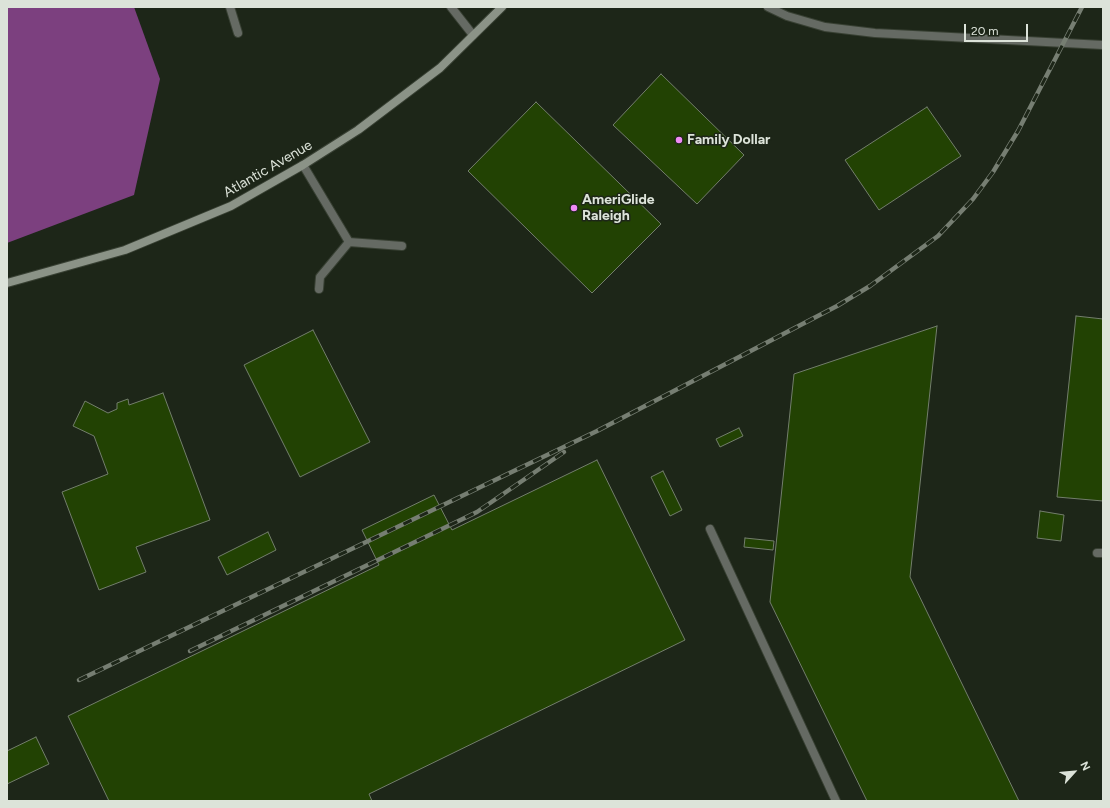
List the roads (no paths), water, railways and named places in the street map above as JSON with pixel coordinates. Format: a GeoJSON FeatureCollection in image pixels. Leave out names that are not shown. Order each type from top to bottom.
{"type":"FeatureCollection","features":[{"type":"Feature","properties":{"kind":"main road","name":"Atlantic Avenue"},"geometry":{"type":"LineString","coordinates":[[7,283],[134,247],[230,206],[302,165],[358,130],[440,68],[502,7]]}},
{"type":"Feature","properties":{"kind":"street"},"geometry":{"type":"LineString","coordinates":[[230,7],[238,33]]}},
{"type":"Feature","properties":{"kind":"street"},"geometry":{"type":"LineString","coordinates":[[451,7],[473,35]]}},
{"type":"Feature","properties":{"kind":"street"},"geometry":{"type":"LineString","coordinates":[[768,7],[787,16],[825,27],[875,34],[1103,44]]}},
{"type":"Feature","properties":{"kind":"street"},"geometry":{"type":"LineString","coordinates":[[302,165],[349,242]]}},
{"type":"Feature","properties":{"kind":"street"},"geometry":{"type":"LineString","coordinates":[[349,242],[402,246]]}},
{"type":"Feature","properties":{"kind":"street"},"geometry":{"type":"LineString","coordinates":[[319,289],[320,277],[349,242]]}},
{"type":"Feature","properties":{"kind":"street"},"geometry":{"type":"LineString","coordinates":[[710,530],[836,801]]}},
{"type":"Feature","properties":{"kind":"railway"},"geometry":{"type":"LineString","coordinates":[[79,680],[597,431],[837,306],[870,286],[938,236],[973,199],[993,172],[1018,131],[1082,7]]}},
{"type":"Feature","properties":{"kind":"railway"},"geometry":{"type":"LineString","coordinates":[[190,651],[477,512],[564,452]]}},
{"type":"Feature","properties":{"kind":"place","name":"Family Dollar"},"geometry":{"type":"Point","coordinates":[679,140]}},
{"type":"Feature","properties":{"kind":"place","name":"AmeriGlide Raleigh"},"geometry":{"type":"Point","coordinates":[574,208]}}]}
